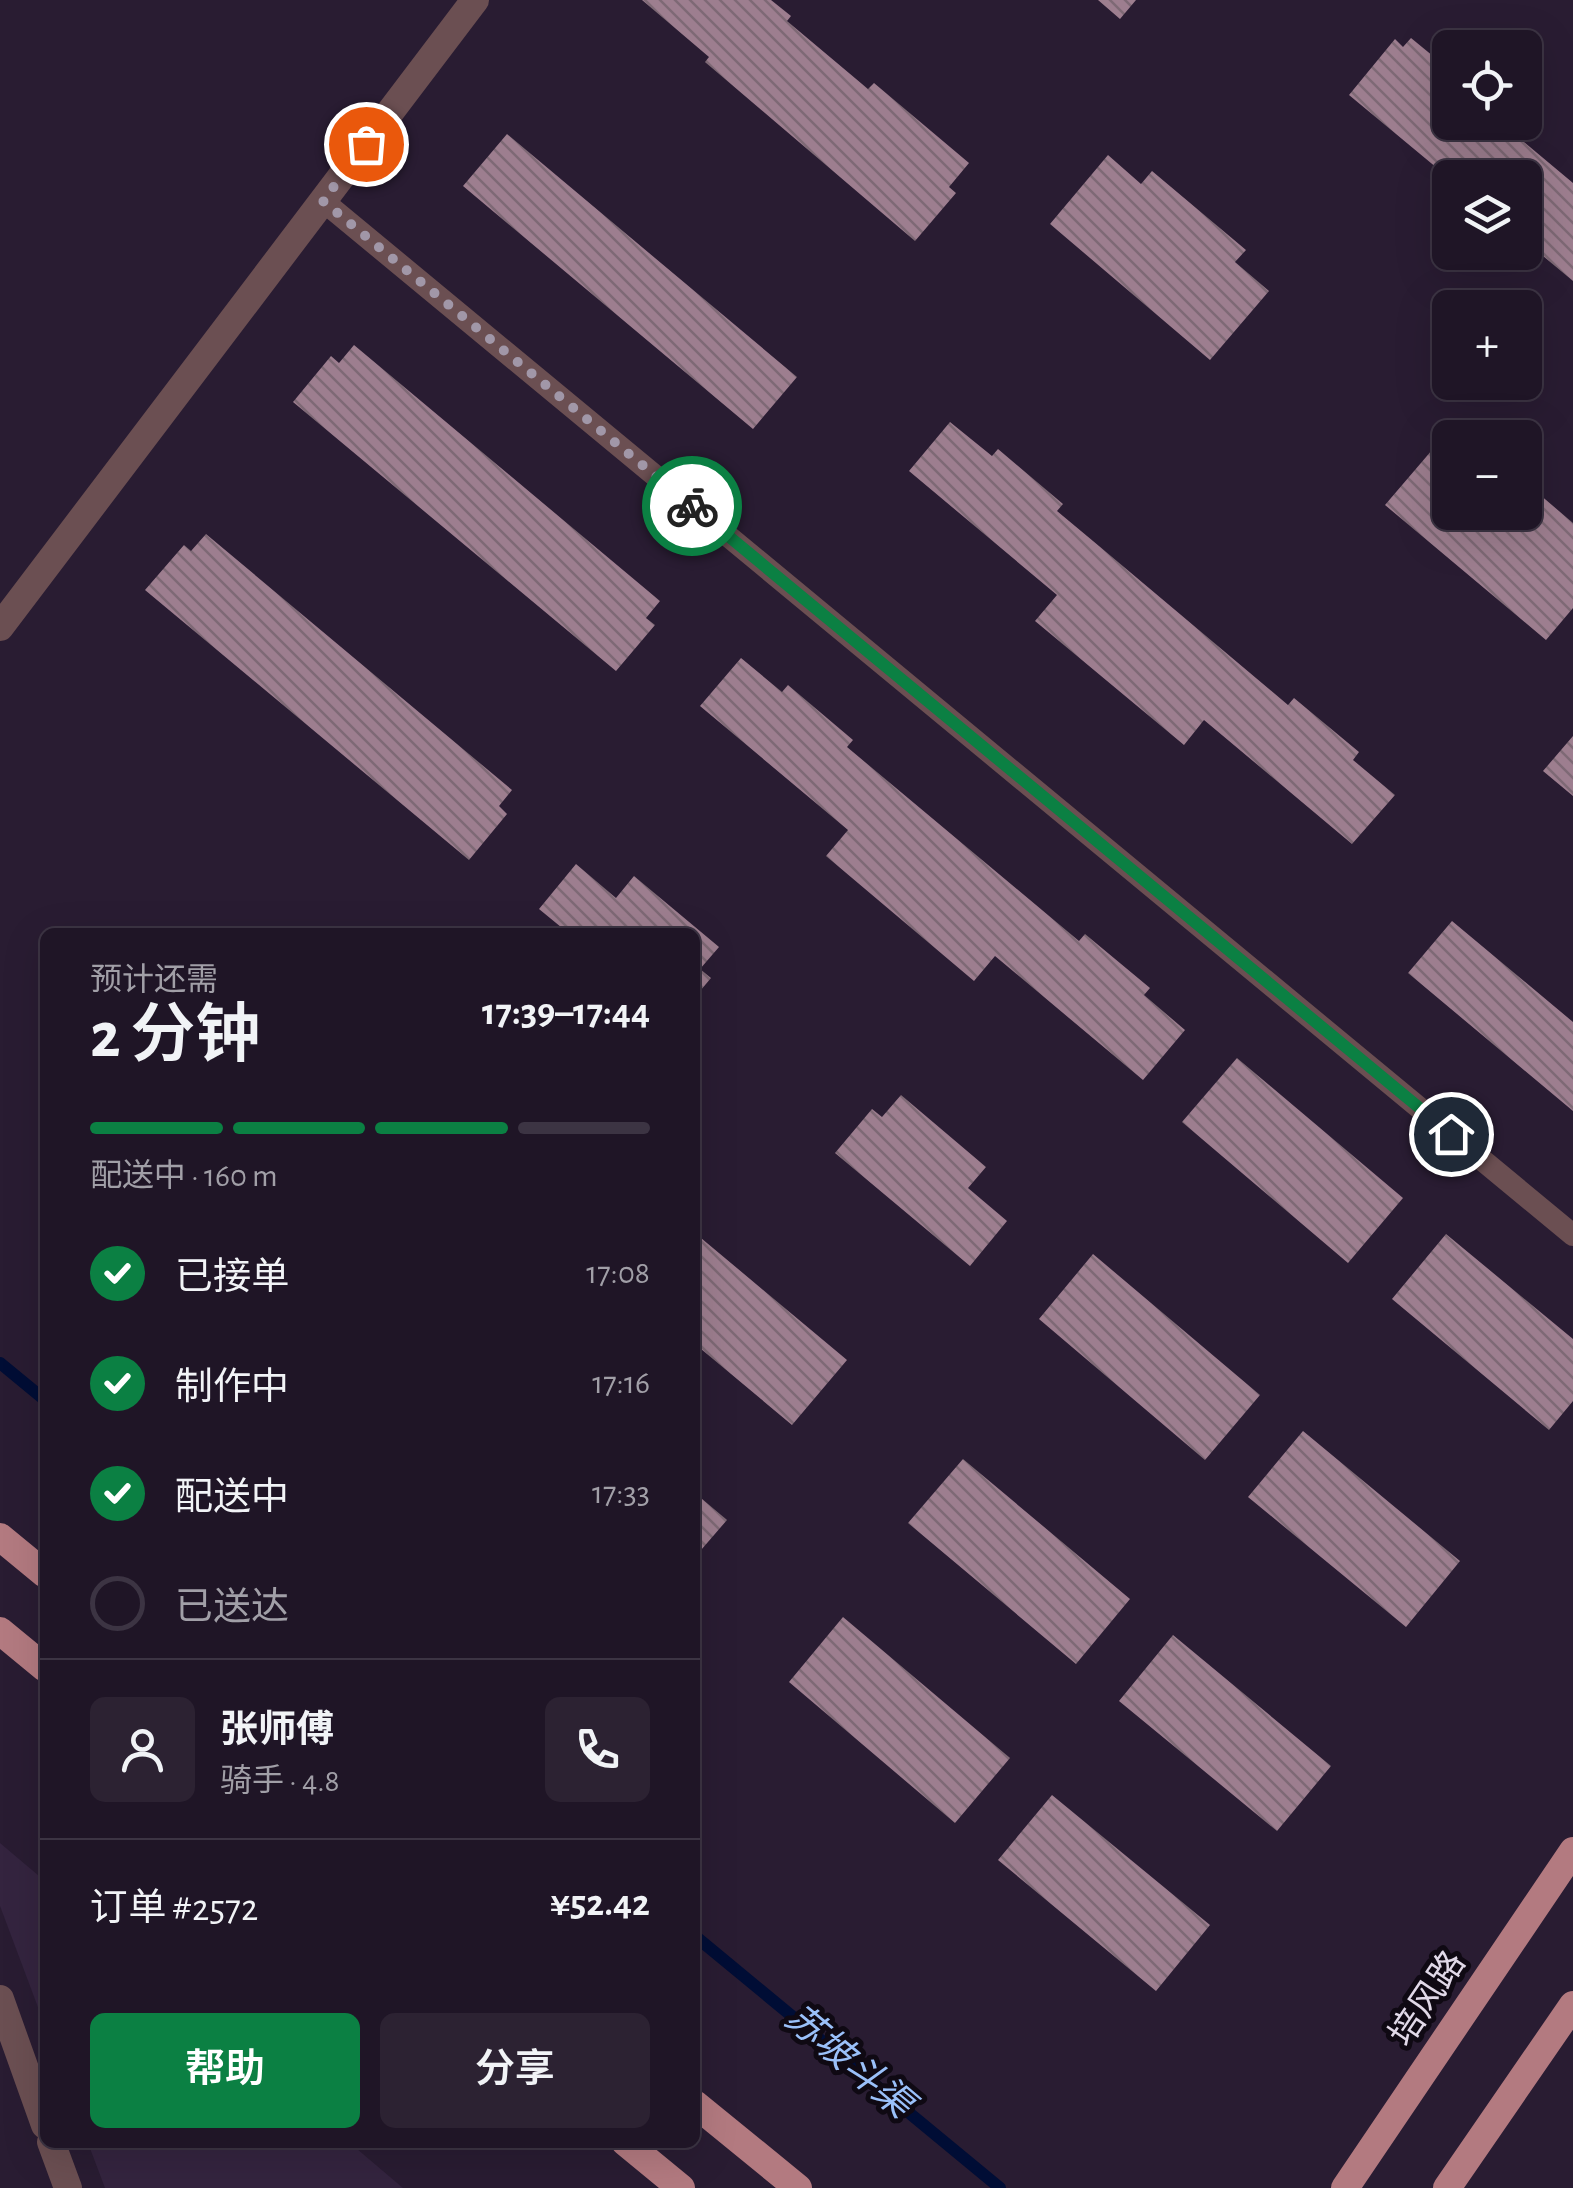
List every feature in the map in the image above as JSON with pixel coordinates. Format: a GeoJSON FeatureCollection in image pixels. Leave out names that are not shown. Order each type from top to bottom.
{"type":"FeatureCollection","features":[{"type":"Feature","properties":{"kind":"main road"},"geometry":{"type":"LineString","coordinates":[[0,1537],[40,1570]]}},
{"type":"Feature","properties":{"kind":"main road"},"geometry":{"type":"LineString","coordinates":[[0,1631],[40,1664]]}},
{"type":"Feature","properties":{"kind":"main road","name":"培风路"},"geometry":{"type":"LineString","coordinates":[[1345,2188],[1573,1852]]}},
{"type":"Feature","properties":{"kind":"main road"},"geometry":{"type":"LineString","coordinates":[[1448,2188],[1573,2005]]}},
{"type":"Feature","properties":{"kind":"main road"},"geometry":{"type":"LineString","coordinates":[[700,2108],[798,2188]]}},
{"type":"Feature","properties":{"kind":"main road"},"geometry":{"type":"LineString","coordinates":[[632,2148],[681,2188]]}},
{"type":"Feature","properties":{"kind":"street"},"geometry":{"type":"LineString","coordinates":[[0,627],[475,0]]}},
{"type":"Feature","properties":{"kind":"street"},"geometry":{"type":"LineString","coordinates":[[0,1998],[40,2111]]}},
{"type":"Feature","properties":{"kind":"street"},"geometry":{"type":"LineString","coordinates":[[54,2148],[68,2188]]}},
{"type":"Feature","properties":{"kind":"lane"},"geometry":{"type":"LineString","coordinates":[[323,201],[1573,1235]]}},
{"type":"Feature","properties":{"kind":"shaded area"},"geometry":{"type":"Polygon","coordinates":[[[0,1843],[40,1877],[40,2013],[0,1906],[0,1843]]]}},
{"type":"Feature","properties":{"kind":"shaded area"},"geometry":{"type":"Polygon","coordinates":[[[90,2148],[356,2148],[403,2188],[105,2188],[90,2148]]]}},
{"type":"Feature","properties":{"kind":"building"},"geometry":{"type":"Polygon","coordinates":[[[642,0],[771,0],[791,16],[787,21],[868,89],[874,83],[969,163],[949,187],[956,193],[915,241],[705,62],[709,57],[642,0]]]}},
{"type":"Feature","properties":{"kind":"building"},"geometry":{"type":"Polygon","coordinates":[[[1098,0],[1136,0],[1120,19],[1098,0]]]}},
{"type":"Feature","properties":{"kind":"building"},"geometry":{"type":"Polygon","coordinates":[[[1411,38],[1432,55],[1432,140],[1522,140],[1573,183],[1573,281],[1542,255],[1542,160],[1432,160],[1432,164],[1349,95],[1395,39],[1403,47],[1411,38]]]}},
{"type":"Feature","properties":{"kind":"building"},"geometry":{"type":"Polygon","coordinates":[[[507,134],[797,377],[753,429],[463,186],[507,134]]]}},
{"type":"Feature","properties":{"kind":"building"},"geometry":{"type":"Polygon","coordinates":[[[1108,155],[1141,184],[1152,171],[1246,250],[1235,262],[1269,291],[1210,360],[1050,224],[1108,155]]]}},
{"type":"Feature","properties":{"kind":"building"},"geometry":{"type":"Polygon","coordinates":[[[354,345],[660,601],[646,618],[655,625],[616,671],[293,402],[331,356],[339,363],[354,345]]]}},
{"type":"Feature","properties":{"kind":"building"},"geometry":{"type":"Polygon","coordinates":[[[950,422],[992,456],[998,449],[1063,504],[1057,511],[1288,705],[1294,698],[1359,752],[1353,760],[1395,795],[1352,844],[1204,720],[1184,745],[1035,621],[1057,595],[909,471],[950,422]]]}},
{"type":"Feature","properties":{"kind":"building"},"geometry":{"type":"Polygon","coordinates":[[[1432,450],[1432,530],[1542,530],[1542,497],[1573,523],[1573,608],[1546,640],[1385,505],[1432,450]]]}},
{"type":"Feature","properties":{"kind":"building"},"geometry":{"type":"Polygon","coordinates":[[[206,534],[512,790],[499,806],[507,814],[469,860],[145,590],[184,545],[191,551],[206,534]]]}},
{"type":"Feature","properties":{"kind":"building"},"geometry":{"type":"Polygon","coordinates":[[[741,658],[782,692],[788,685],[853,740],[847,747],[1079,941],[1085,934],[1150,988],[1144,995],[1185,1030],[1143,1080],[995,956],[974,981],[826,856],[848,830],[700,706],[741,658]]]}},
{"type":"Feature","properties":{"kind":"building"},"geometry":{"type":"Polygon","coordinates":[[[1573,736],[1573,796],[1543,771],[1573,736]]]}},
{"type":"Feature","properties":{"kind":"building"},"geometry":{"type":"Polygon","coordinates":[[[576,864],[616,898],[634,876],[696,928],[562,928],[539,909],[576,864]]]}},
{"type":"Feature","properties":{"kind":"building"},"geometry":{"type":"Polygon","coordinates":[[[1452,921],[1573,1022],[1573,1111],[1408,973],[1452,921]]]}},
{"type":"Feature","properties":{"kind":"building"},"geometry":{"type":"Polygon","coordinates":[[[700,931],[719,947],[700,969],[700,931]]]}},
{"type":"Feature","properties":{"kind":"building"},"geometry":{"type":"Polygon","coordinates":[[[700,969],[711,978],[700,991],[700,969]]]}},
{"type":"Feature","properties":{"kind":"building"},"geometry":{"type":"Polygon","coordinates":[[[1237,1058],[1403,1198],[1348,1263],[1182,1122],[1237,1058]]]}},
{"type":"Feature","properties":{"kind":"building"},"geometry":{"type":"Polygon","coordinates":[[[901,1095],[986,1167],[968,1188],[1007,1221],[970,1266],[835,1153],[872,1109],[882,1117],[901,1095]]]}},
{"type":"Feature","properties":{"kind":"building"},"geometry":{"type":"Polygon","coordinates":[[[1446,1234],[1573,1339],[1573,1401],[1549,1430],[1392,1299],[1446,1234]]]}},
{"type":"Feature","properties":{"kind":"building"},"geometry":{"type":"Polygon","coordinates":[[[700,1237],[847,1360],[792,1425],[700,1348],[700,1237]]]}},
{"type":"Feature","properties":{"kind":"building"},"geometry":{"type":"Polygon","coordinates":[[[1093,1254],[1260,1395],[1205,1460],[1039,1319],[1093,1254]]]}},
{"type":"Feature","properties":{"kind":"building"},"geometry":{"type":"Polygon","coordinates":[[[1303,1431],[1460,1561],[1406,1627],[1248,1497],[1303,1431]]]}},
{"type":"Feature","properties":{"kind":"building"},"geometry":{"type":"Polygon","coordinates":[[[963,1459],[1130,1599],[1076,1664],[908,1523],[963,1459]]]}},
{"type":"Feature","properties":{"kind":"building"},"geometry":{"type":"Polygon","coordinates":[[[700,1497],[727,1520],[700,1551],[700,1497]]]}},
{"type":"Feature","properties":{"kind":"building"},"geometry":{"type":"Polygon","coordinates":[[[843,1617],[1010,1758],[955,1823],[789,1682],[843,1617]]]}},
{"type":"Feature","properties":{"kind":"building"},"geometry":{"type":"Polygon","coordinates":[[[1173,1635],[1331,1766],[1277,1831],[1119,1701],[1173,1635]]]}},
{"type":"Feature","properties":{"kind":"building"},"geometry":{"type":"Polygon","coordinates":[[[1052,1795],[1210,1925],[1156,1991],[998,1860],[1052,1795]]]}},
{"type":"Feature","properties":{"kind":"waterway","name":"苏坡斗渠"},"geometry":{"type":"LineString","coordinates":[[0,1363],[40,1396]]}},
{"type":"Feature","properties":{"kind":"waterway","name":"苏坡斗渠"},"geometry":{"type":"LineString","coordinates":[[700,1940],[1000,2188]]}},
{"type":"Feature","properties":{"kind":"way so far"},"geometry":{"type":"LineString","coordinates":[[366,144],[323,201],[692,506]]}},
{"type":"Feature","properties":{"kind":"route"},"geometry":{"type":"LineString","coordinates":[[692,506],[1451,1134]]}}]}
